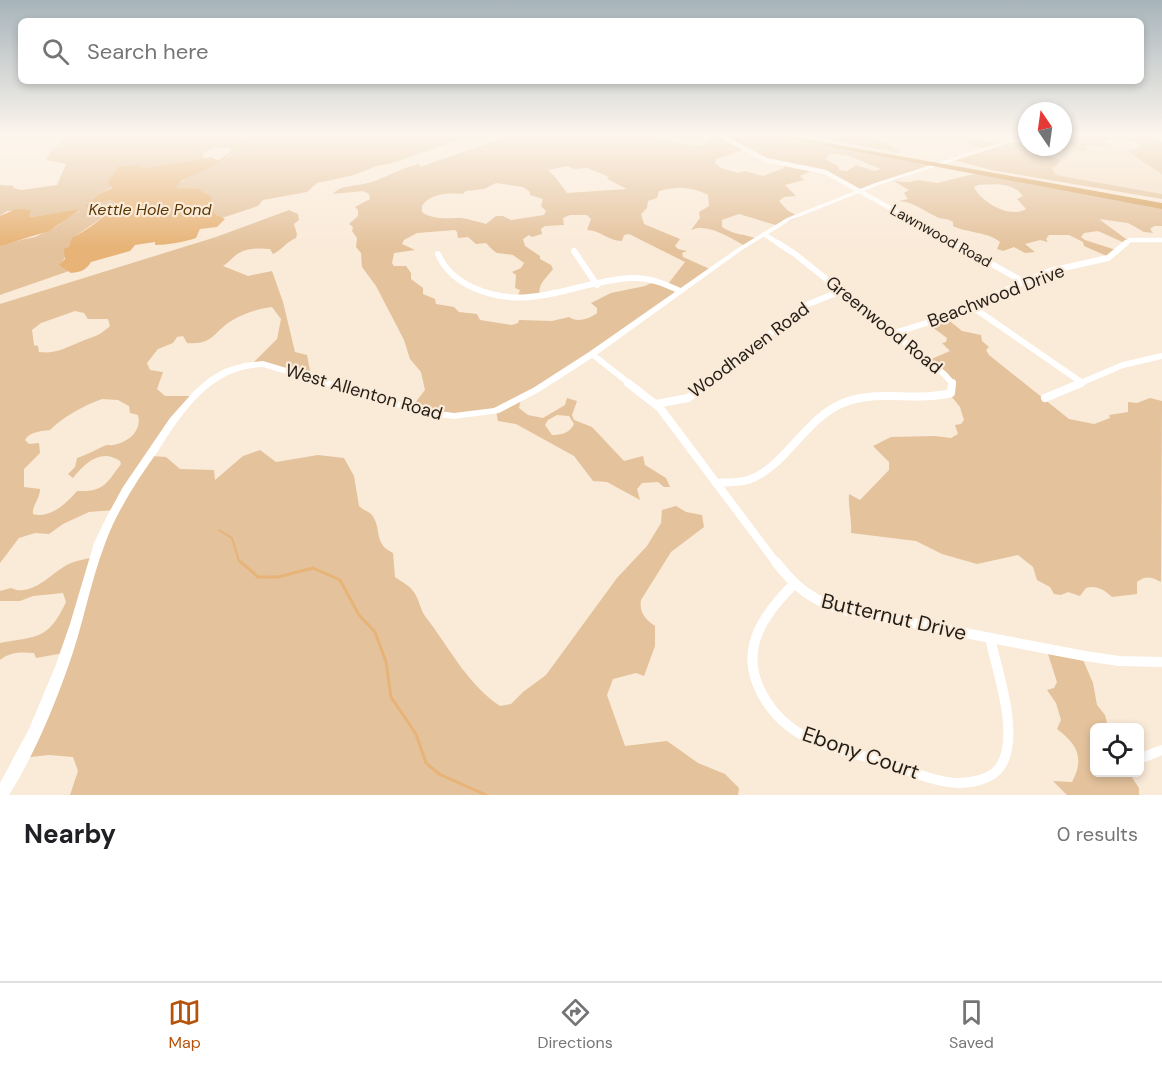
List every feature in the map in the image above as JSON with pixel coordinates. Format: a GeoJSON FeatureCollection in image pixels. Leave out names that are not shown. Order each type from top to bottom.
{"type":"FeatureCollection","features":[{"type":"Feature","properties":{"kind":"highway"},"geometry":{"type":"LineString","coordinates":[[991,173],[1162,204]]}},
{"type":"Feature","properties":{"kind":"street","name":"Lawnwood Road"},"geometry":{"type":"LineString","coordinates":[[824,173],[1024,282]]}},
{"type":"Feature","properties":{"kind":"street","name":"West Allenton Road"},"geometry":{"type":"LineString","coordinates":[[1,795],[30,742],[55,681],[75,627],[95,557],[111,518],[146,459],[177,415],[199,390],[230,370],[243,365],[263,364],[423,412],[464,416],[495,411],[518,401],[592,354],[680,291],[789,219],[859,191],[913,173]]}},
{"type":"Feature","properties":{"kind":"street","name":"Greenwood Road"},"geometry":{"type":"LineString","coordinates":[[716,483],[746,481],[764,473],[812,423],[842,403],[876,395],[936,398],[951,393],[953,384],[951,379],[842,291],[795,254],[764,234]]}},
{"type":"Feature","properties":{"kind":"street","name":"Beachwood Drive"},"geometry":{"type":"LineString","coordinates":[[894,333],[933,321],[1058,269],[1100,261],[1113,255],[1130,240],[1162,240]]}},
{"type":"Feature","properties":{"kind":"street"},"geometry":{"type":"LineString","coordinates":[[574,251],[597,285]]}},
{"type":"Feature","properties":{"kind":"street"},"geometry":{"type":"LineString","coordinates":[[438,254],[444,266],[455,277],[469,286],[496,296],[543,298],[621,279],[643,278],[680,291]]}},
{"type":"Feature","properties":{"kind":"street","name":"Woodhaven Road"},"geometry":{"type":"LineString","coordinates":[[656,404],[688,398],[696,394],[806,305],[824,296],[842,291]]}},
{"type":"Feature","properties":{"kind":"street"},"geometry":{"type":"LineString","coordinates":[[971,306],[1081,382]]}},
{"type":"Feature","properties":{"kind":"street","name":"Butternut Drive"},"geometry":{"type":"LineString","coordinates":[[592,354],[656,404],[794,584],[813,599],[834,608],[1102,659],[1162,662]]}},
{"type":"Feature","properties":{"kind":"street"},"geometry":{"type":"LineString","coordinates":[[1044,398],[1133,362],[1162,356]]}},
{"type":"Feature","properties":{"kind":"street","name":"Ebony Court"},"geometry":{"type":"LineString","coordinates":[[794,584],[760,629],[753,646],[757,680],[769,705],[778,716],[805,737],[947,781],[969,782],[986,777],[1000,766],[1007,749],[1008,726],[990,638]]}},
{"type":"Feature","properties":{"kind":"street"},"geometry":{"type":"LineString","coordinates":[[1144,757],[1162,750]]}},
{"type":"Feature","properties":{"kind":"shaded area"},"geometry":{"type":"Polygon","coordinates":[[[62,173],[136,173],[99,194],[86,206],[110,200],[119,205],[76,236],[60,265],[69,271],[0,295],[0,246],[35,237],[81,210],[32,217],[29,216],[30,210],[7,211],[0,216],[0,185],[14,186],[13,188],[22,190],[57,185],[62,173]]]}},
{"type":"Feature","properties":{"kind":"shaded area"},"geometry":{"type":"Polygon","coordinates":[[[195,173],[359,173],[317,183],[307,192],[263,200],[258,206],[222,218],[215,214],[209,197],[205,193],[175,188],[195,173]]]}},
{"type":"Feature","properties":{"kind":"shaded area"},"geometry":{"type":"Polygon","coordinates":[[[394,173],[551,173],[567,193],[627,189],[600,173],[753,173],[763,176],[771,173],[806,173],[800,176],[804,180],[785,185],[796,196],[784,197],[779,201],[787,210],[799,217],[779,226],[739,214],[722,220],[722,227],[726,230],[758,239],[746,246],[712,230],[698,228],[691,230],[700,218],[699,212],[709,206],[708,195],[684,188],[659,191],[657,198],[648,201],[647,208],[641,214],[644,224],[680,239],[675,246],[687,251],[682,253],[683,257],[712,270],[521,399],[519,408],[528,415],[543,418],[565,405],[567,398],[577,401],[572,415],[574,420],[592,427],[624,461],[643,456],[645,465],[666,478],[670,487],[664,487],[658,482],[642,483],[637,489],[640,500],[607,482],[593,481],[574,456],[516,424],[498,421],[496,411],[468,415],[411,408],[425,390],[421,372],[410,359],[404,340],[376,286],[362,267],[361,253],[356,247],[357,238],[352,231],[353,227],[349,224],[358,216],[358,210],[355,207],[370,199],[369,194],[363,191],[333,194],[343,188],[371,182],[394,173]],[[496,183],[484,189],[466,191],[463,194],[435,196],[425,202],[422,212],[436,217],[461,218],[486,224],[496,216],[503,216],[511,220],[544,215],[546,211],[541,206],[543,199],[530,195],[530,192],[523,187],[496,183]],[[570,215],[563,218],[564,225],[545,226],[541,229],[542,234],[532,237],[529,235],[523,239],[525,246],[551,265],[553,269],[541,285],[540,297],[517,298],[520,290],[515,288],[516,275],[512,272],[521,268],[524,263],[513,255],[496,252],[486,243],[476,244],[468,237],[458,238],[455,230],[417,233],[404,240],[402,244],[415,250],[394,253],[392,263],[394,266],[406,266],[411,273],[411,279],[423,288],[423,294],[435,299],[436,304],[454,307],[459,312],[477,314],[480,320],[512,325],[518,323],[519,320],[552,321],[569,317],[576,320],[587,318],[597,313],[597,308],[591,303],[611,293],[645,286],[655,281],[668,284],[685,262],[629,234],[624,235],[622,241],[617,241],[587,230],[591,219],[587,215],[570,215]],[[557,415],[548,420],[545,425],[552,435],[568,431],[574,424],[569,416],[557,415]]]}},
{"type":"Feature","properties":{"kind":"shaded area"},"geometry":{"type":"Polygon","coordinates":[[[824,173],[914,173],[893,181],[861,191],[824,173]]]}},
{"type":"Feature","properties":{"kind":"shaded area"},"geometry":{"type":"Polygon","coordinates":[[[979,173],[1162,206],[1162,226],[1154,226],[1150,229],[1153,233],[1144,232],[1128,223],[1099,219],[1130,242],[1127,244],[1098,231],[1084,233],[1081,237],[1085,240],[1119,251],[1111,258],[1084,246],[1083,242],[1069,235],[1049,235],[1046,239],[1048,242],[1040,240],[1025,244],[1035,252],[1025,253],[1014,247],[1003,251],[997,249],[1000,242],[995,239],[953,226],[951,221],[939,218],[910,203],[899,201],[908,199],[904,193],[909,190],[894,181],[919,180],[937,183],[979,173]],[[997,184],[974,187],[989,203],[1004,210],[1019,212],[1026,209],[1017,199],[1023,196],[1014,188],[997,184]]]}},
{"type":"Feature","properties":{"kind":"shaded area"},"geometry":{"type":"Polygon","coordinates":[[[1009,173],[1055,173],[1162,194],[1162,199],[1009,173]]]}},
{"type":"Feature","properties":{"kind":"shaded area"},"geometry":{"type":"Polygon","coordinates":[[[1055,173],[1161,173],[1162,194],[1056,175],[1055,173]]]}},
{"type":"Feature","properties":{"kind":"shaded area"},"geometry":{"type":"Polygon","coordinates":[[[289,210],[298,214],[299,220],[294,224],[296,238],[276,252],[273,254],[270,249],[246,250],[223,266],[248,276],[272,271],[283,302],[295,352],[307,355],[311,376],[253,363],[277,339],[281,319],[272,307],[236,318],[203,342],[187,343],[183,336],[177,337],[173,343],[158,349],[147,363],[150,370],[163,372],[157,389],[165,396],[192,396],[150,456],[166,457],[180,469],[214,470],[215,480],[243,456],[260,450],[276,462],[318,455],[344,458],[354,476],[359,506],[375,519],[382,545],[393,553],[395,577],[413,591],[425,616],[468,676],[500,706],[511,704],[546,675],[617,578],[647,546],[661,523],[662,510],[676,506],[686,512],[702,515],[704,527],[671,552],[641,600],[643,615],[655,626],[655,646],[644,676],[636,673],[613,679],[607,695],[625,746],[667,741],[698,763],[725,774],[739,788],[738,795],[70,795],[78,771],[73,757],[49,755],[22,758],[64,653],[36,658],[34,653],[16,653],[0,660],[0,643],[33,637],[47,630],[66,602],[63,593],[33,596],[20,601],[0,601],[0,591],[11,588],[25,590],[32,588],[69,564],[94,557],[114,510],[89,512],[63,524],[49,534],[35,533],[19,538],[0,563],[0,304],[216,237],[289,210]],[[75,311],[41,323],[32,330],[34,345],[38,346],[39,352],[65,348],[99,334],[110,326],[108,319],[88,319],[84,313],[75,311]],[[102,399],[74,412],[50,430],[39,431],[25,440],[29,444],[39,443],[40,453],[24,469],[24,487],[40,489],[33,514],[52,512],[77,491],[99,488],[108,482],[121,464],[113,457],[100,457],[88,463],[73,478],[68,474],[75,467],[77,458],[106,445],[124,441],[136,431],[138,415],[130,413],[129,406],[118,400],[102,399]]]}},
{"type":"Feature","properties":{"kind":"shaded area"},"geometry":{"type":"Polygon","coordinates":[[[946,318],[962,331],[981,335],[982,341],[989,347],[986,350],[989,355],[1069,419],[1094,424],[1110,418],[1109,415],[1128,412],[1128,402],[1137,403],[1150,398],[1162,401],[1161,582],[1152,578],[1143,578],[1137,582],[1137,594],[1112,597],[1094,587],[1086,588],[1080,596],[1068,592],[1061,595],[1054,594],[1050,587],[1037,580],[1033,567],[1018,555],[977,564],[942,554],[916,541],[851,533],[849,494],[860,500],[889,470],[889,462],[873,446],[891,437],[951,438],[958,434],[955,425],[961,424],[964,420],[960,407],[951,396],[951,380],[929,360],[950,351],[942,343],[946,342],[947,338],[928,324],[946,318]]]}},
{"type":"Feature","properties":{"kind":"shaded area"},"geometry":{"type":"Polygon","coordinates":[[[1048,654],[1083,660],[1093,683],[1097,705],[1105,715],[1107,723],[1090,723],[1090,777],[1132,777],[1139,788],[1139,795],[1067,795],[1053,781],[1072,782],[1078,766],[1074,746],[1057,729],[1061,720],[1056,703],[1047,690],[1054,688],[1057,682],[1048,654]]]}},
{"type":"Feature","properties":{"kind":"water","name":"Kettle Hole Pond"},"geometry":{"type":"Polygon","coordinates":[[[114,173],[198,173],[182,180],[175,188],[199,189],[211,197],[215,214],[225,219],[217,227],[200,229],[196,238],[165,244],[155,245],[155,242],[135,245],[130,251],[91,262],[85,269],[71,273],[59,265],[65,259],[64,249],[69,247],[72,238],[119,205],[110,200],[84,207],[99,194],[112,188],[108,182],[114,173]]]}},
{"type":"Feature","properties":{"kind":"water"},"geometry":{"type":"Polygon","coordinates":[[[16,209],[31,210],[29,216],[32,217],[81,209],[49,231],[0,246],[0,216],[16,209]]]}},
{"type":"Feature","properties":{"kind":"waterway"},"geometry":{"type":"LineString","coordinates":[[219,530],[232,538],[239,561],[243,564]]}},
{"type":"Feature","properties":{"kind":"waterway"},"geometry":{"type":"LineString","coordinates":[[241,562],[258,577],[278,577],[313,568],[340,580],[359,615],[375,632],[386,662],[391,697],[416,734],[426,763],[439,774],[486,795]]}}]}
